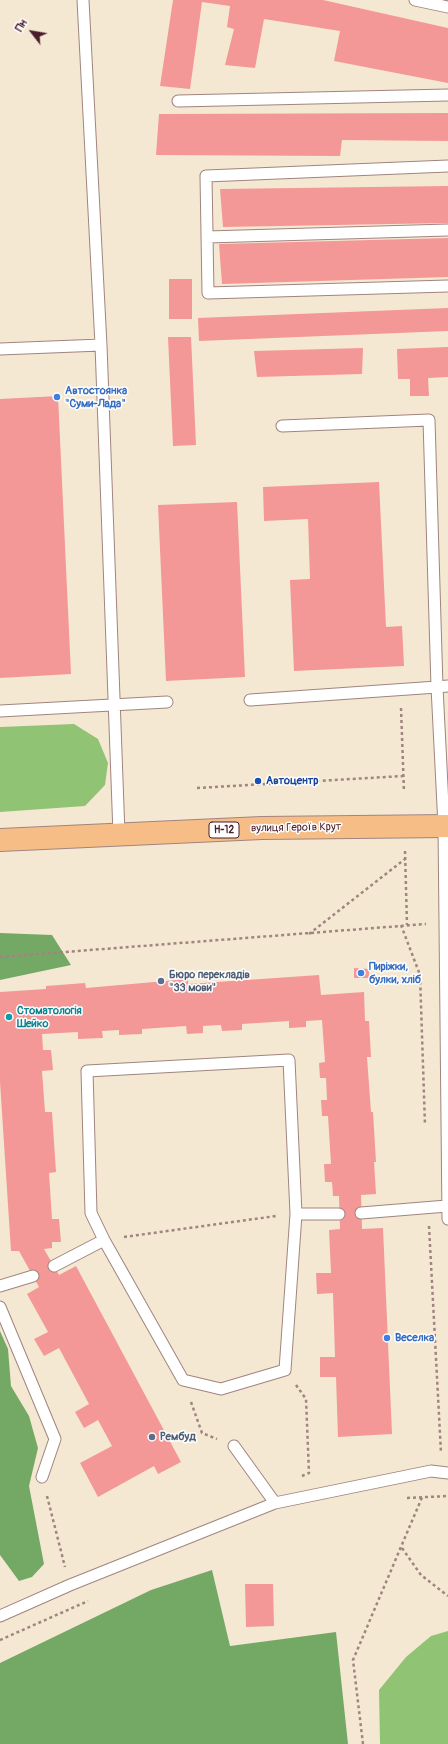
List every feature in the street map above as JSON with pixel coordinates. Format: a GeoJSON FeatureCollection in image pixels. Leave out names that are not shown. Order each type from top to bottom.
{"type":"FeatureCollection","features":[{"type":"Feature","properties":{"kind":"main road","name":"вулиця Героїв Крут"},"geometry":{"type":"LineString","coordinates":[[0,840],[262,828],[446,826]]}},
{"type":"Feature","properties":{"kind":"lane"},"geometry":{"type":"LineString","coordinates":[[83,0],[101,345],[119,834]]}},
{"type":"Feature","properties":{"kind":"lane"},"geometry":{"type":"LineString","coordinates":[[415,0],[448,7]]}},
{"type":"Feature","properties":{"kind":"lane"},"geometry":{"type":"LineString","coordinates":[[178,101],[448,95]]}},
{"type":"Feature","properties":{"kind":"lane"},"geometry":{"type":"LineString","coordinates":[[448,166],[206,176],[208,293],[448,286]]}},
{"type":"Feature","properties":{"kind":"lane"},"geometry":{"type":"LineString","coordinates":[[207,237],[448,230]]}},
{"type":"Feature","properties":{"kind":"lane"},"geometry":{"type":"LineString","coordinates":[[0,349],[101,345]]}},
{"type":"Feature","properties":{"kind":"lane"},"geometry":{"type":"LineString","coordinates":[[282,426],[429,420],[443,687],[446,826],[445,924],[448,1219]]}},
{"type":"Feature","properties":{"kind":"lane"},"geometry":{"type":"LineString","coordinates":[[250,700],[443,687]]}},
{"type":"Feature","properties":{"kind":"lane"},"geometry":{"type":"LineString","coordinates":[[0,711],[167,702]]}},
{"type":"Feature","properties":{"kind":"lane"},"geometry":{"type":"LineString","coordinates":[[289,1060],[296,1214],[285,1370],[221,1389],[183,1380],[104,1240],[91,1213],[87,1071],[289,1060]]}},
{"type":"Feature","properties":{"kind":"lane"},"geometry":{"type":"LineString","coordinates":[[361,1213],[447,1206]]}},
{"type":"Feature","properties":{"kind":"lane"},"geometry":{"type":"LineString","coordinates":[[296,1214],[339,1214]]}},
{"type":"Feature","properties":{"kind":"lane"},"geometry":{"type":"LineString","coordinates":[[54,1266],[104,1240]]}},
{"type":"Feature","properties":{"kind":"lane"},"geometry":{"type":"LineString","coordinates":[[0,1286],[33,1276]]}},
{"type":"Feature","properties":{"kind":"lane"},"geometry":{"type":"LineString","coordinates":[[0,1307],[55,1439],[42,1477]]}},
{"type":"Feature","properties":{"kind":"lane"},"geometry":{"type":"LineString","coordinates":[[234,1446],[276,1503]]}},
{"type":"Feature","properties":{"kind":"lane"},"geometry":{"type":"LineString","coordinates":[[0,1616],[70,1585],[276,1503],[440,1472]]}},
{"type":"Feature","properties":{"kind":"path"},"geometry":{"type":"LineString","coordinates":[[401,690],[404,792]]}},
{"type":"Feature","properties":{"kind":"path"},"geometry":{"type":"LineString","coordinates":[[197,788],[403,776]]}},
{"type":"Feature","properties":{"kind":"path"},"geometry":{"type":"LineString","coordinates":[[404,849],[406,925]]}},
{"type":"Feature","properties":{"kind":"path"},"geometry":{"type":"LineString","coordinates":[[308,934],[405,859]]}},
{"type":"Feature","properties":{"kind":"path"},"geometry":{"type":"LineString","coordinates":[[0,957],[308,934],[401,925],[445,924]]}},
{"type":"Feature","properties":{"kind":"path"},"geometry":{"type":"LineString","coordinates":[[401,925],[420,975],[426,1130]]}},
{"type":"Feature","properties":{"kind":"path"},"geometry":{"type":"LineString","coordinates":[[363,1744],[353,1660],[402,1548],[422,1496],[440,1472],[428,1208]]}},
{"type":"Feature","properties":{"kind":"path"},"geometry":{"type":"LineString","coordinates":[[104,1240],[296,1214]]}},
{"type":"Feature","properties":{"kind":"path"},"geometry":{"type":"LineString","coordinates":[[266,1489],[309,1473],[306,1399],[285,1370]]}},
{"type":"Feature","properties":{"kind":"path"},"geometry":{"type":"LineString","coordinates":[[183,1380],[202,1433],[234,1446]]}},
{"type":"Feature","properties":{"kind":"path"},"geometry":{"type":"LineString","coordinates":[[42,1477],[70,1585]]}},
{"type":"Feature","properties":{"kind":"path"},"geometry":{"type":"LineString","coordinates":[[400,1499],[422,1496],[448,1496]]}},
{"type":"Feature","properties":{"kind":"path"},"geometry":{"type":"LineString","coordinates":[[402,1548],[421,1575],[448,1596]]}},
{"type":"Feature","properties":{"kind":"path"},"geometry":{"type":"LineString","coordinates":[[0,1640],[92,1599]]}},
{"type":"Feature","properties":{"kind":"green space"},"geometry":{"type":"Polygon","coordinates":[[[74,724],[98,739],[108,763],[105,785],[85,806],[0,812],[0,727],[74,724]]]}},
{"type":"Feature","properties":{"kind":"green space"},"geometry":{"type":"Polygon","coordinates":[[[0,933],[52,935],[71,965],[0,980],[0,933]]]}},
{"type":"Feature","properties":{"kind":"green space"},"geometry":{"type":"Polygon","coordinates":[[[0,1331],[8,1349],[11,1386],[29,1416],[38,1448],[29,1486],[44,1564],[32,1577],[19,1581],[0,1555],[0,1331]]]}},
{"type":"Feature","properties":{"kind":"green space"},"geometry":{"type":"Polygon","coordinates":[[[212,1570],[230,1646],[336,1632],[348,1744],[0,1744],[0,1663],[151,1590],[212,1570]]]}},
{"type":"Feature","properties":{"kind":"green space"},"geometry":{"type":"Polygon","coordinates":[[[448,1631],[448,1744],[380,1744],[379,1690],[406,1657],[431,1636],[448,1631]]]}},
{"type":"Feature","properties":{"kind":"building"},"geometry":{"type":"Polygon","coordinates":[[[173,0],[323,0],[448,28],[448,83],[334,61],[340,31],[264,19],[255,68],[225,65],[234,29],[227,27],[230,6],[202,2],[190,89],[160,86],[173,0]]]}},
{"type":"Feature","properties":{"kind":"building"},"geometry":{"type":"Polygon","coordinates":[[[448,113],[448,141],[342,140],[340,156],[156,155],[159,114],[448,113]]]}},
{"type":"Feature","properties":{"kind":"building"},"geometry":{"type":"Polygon","coordinates":[[[448,186],[448,223],[223,227],[220,189],[448,186]]]}},
{"type":"Feature","properties":{"kind":"building"},"geometry":{"type":"Polygon","coordinates":[[[448,238],[448,277],[222,284],[219,244],[448,238]]]}},
{"type":"Feature","properties":{"kind":"building"},"geometry":{"type":"Polygon","coordinates":[[[169,279],[192,279],[192,319],[169,319],[169,279]]]}},
{"type":"Feature","properties":{"kind":"building"},"geometry":{"type":"Polygon","coordinates":[[[448,308],[448,331],[199,341],[198,318],[448,308]]]}},
{"type":"Feature","properties":{"kind":"building"},"geometry":{"type":"Polygon","coordinates":[[[168,337],[191,337],[196,445],[173,446],[168,337]]]}},
{"type":"Feature","properties":{"kind":"building"},"geometry":{"type":"Polygon","coordinates":[[[448,347],[448,377],[428,378],[429,396],[410,396],[410,379],[398,379],[397,349],[448,347]]]}},
{"type":"Feature","properties":{"kind":"building"},"geometry":{"type":"Polygon","coordinates":[[[363,348],[362,374],[257,377],[254,351],[363,348]]]}},
{"type":"Feature","properties":{"kind":"building"},"geometry":{"type":"Polygon","coordinates":[[[58,396],[71,674],[0,678],[0,399],[58,396]]]}},
{"type":"Feature","properties":{"kind":"building"},"geometry":{"type":"Polygon","coordinates":[[[379,482],[386,627],[402,626],[404,666],[294,671],[290,580],[310,579],[308,519],[264,521],[263,487],[379,482]]]}},
{"type":"Feature","properties":{"kind":"building"},"geometry":{"type":"Polygon","coordinates":[[[237,502],[245,677],[166,681],[158,505],[237,502]]]}},
{"type":"Feature","properties":{"kind":"building","name":"Пиріжки, булки, хліб"},"geometry":{"type":"Polygon","coordinates":[[[354,968],[369,969],[369,978],[354,978],[354,968]]]}},
{"type":"Feature","properties":{"kind":"building"},"geometry":{"type":"Polygon","coordinates":[[[319,975],[321,995],[364,992],[365,1021],[369,1021],[371,1057],[367,1057],[371,1112],[373,1112],[376,1194],[361,1195],[362,1229],[383,1228],[392,1434],[338,1437],[336,1377],[320,1377],[320,1357],[335,1357],[333,1293],[317,1294],[316,1273],[331,1273],[329,1230],[340,1229],[339,1196],[333,1196],[332,1182],[325,1182],[324,1164],[331,1164],[328,1116],[322,1116],[321,1100],[327,1100],[326,1078],[320,1078],[319,1063],[325,1062],[322,1020],[306,1021],[306,1027],[289,1028],[289,1021],[242,1024],[242,1030],[222,1031],[221,1025],[203,1026],[203,1033],[187,1034],[186,1026],[142,1029],[142,1034],[119,1035],[119,1030],[102,1031],[103,1038],[78,1039],[78,1032],[42,1034],[43,1050],[51,1050],[53,1070],[42,1071],[45,1112],[52,1112],[56,1172],[49,1173],[52,1219],[59,1219],[61,1242],[52,1242],[52,1248],[44,1249],[59,1275],[76,1266],[181,1462],[158,1474],[154,1466],[98,1497],[80,1463],[112,1446],[98,1420],[84,1428],[75,1412],[89,1404],[59,1348],[44,1356],[34,1339],[48,1332],[27,1294],[39,1287],[19,1251],[11,1251],[0,1082],[0,992],[46,989],[46,986],[85,983],[86,988],[188,979],[188,984],[319,975]]]}},
{"type":"Feature","properties":{"kind":"building"},"geometry":{"type":"Polygon","coordinates":[[[245,1584],[273,1584],[274,1626],[246,1627],[245,1584]]]}},
{"type":"Feature","properties":{"kind":"place","name":"Автостоянка \"Суми-Лада\""},"geometry":{"type":"Point","coordinates":[57,397]}},
{"type":"Feature","properties":{"kind":"place","name":"Автоцентр"},"geometry":{"type":"Point","coordinates":[258,781]}},
{"type":"Feature","properties":{"kind":"place","name":"Пиріжки, булки, хліб"},"geometry":{"type":"Point","coordinates":[361,973]}},
{"type":"Feature","properties":{"kind":"place","name":"Бюро перекладів \"33 мови\""},"geometry":{"type":"Point","coordinates":[161,981]}},
{"type":"Feature","properties":{"kind":"place","name":"Стоматологія Шейко"},"geometry":{"type":"Point","coordinates":[9,1017]}},
{"type":"Feature","properties":{"kind":"place","name":"Веселка"},"geometry":{"type":"Point","coordinates":[387,1338]}},
{"type":"Feature","properties":{"kind":"place","name":"Рембуд"},"geometry":{"type":"Point","coordinates":[152,1437]}}]}
